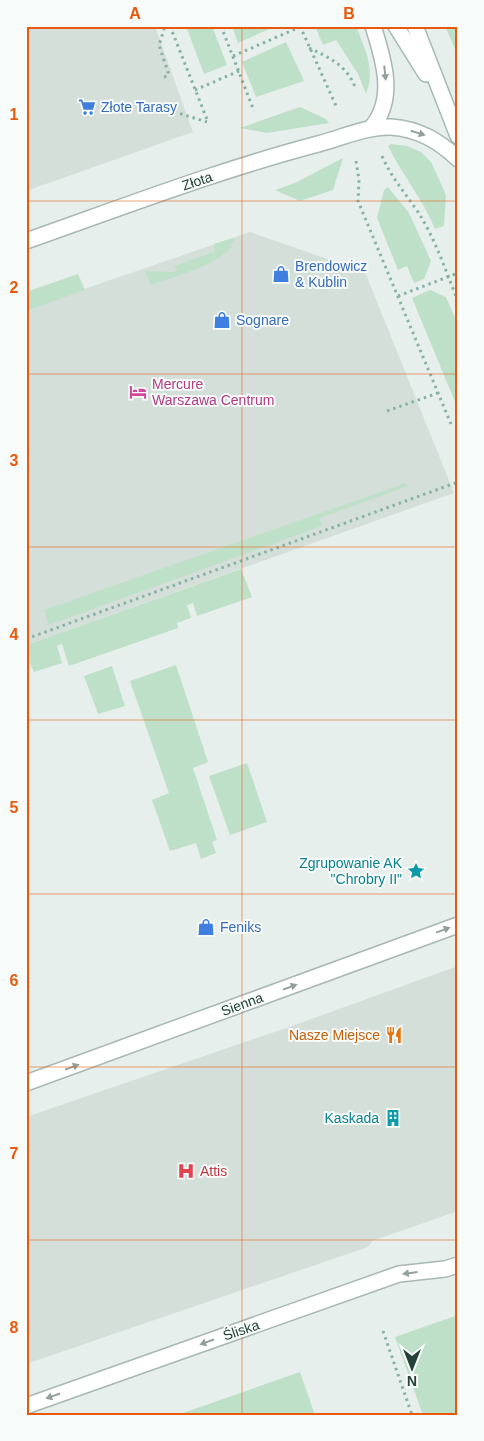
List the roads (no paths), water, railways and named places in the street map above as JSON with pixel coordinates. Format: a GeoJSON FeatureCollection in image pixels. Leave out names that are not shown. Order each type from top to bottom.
{"type":"FeatureCollection","features":[{"type":"Feature","properties":{"kind":"street"},"geometry":{"type":"LineString","coordinates":[[371,128],[377,121],[386,83],[384,62],[372,26]]}},
{"type":"Feature","properties":{"kind":"street"},"geometry":{"type":"LineString","coordinates":[[396,26],[443,100]]}},
{"type":"Feature","properties":{"kind":"street"},"geometry":{"type":"LineString","coordinates":[[415,26],[458,136]]}},
{"type":"Feature","properties":{"kind":"street","name":"Złota"},"geometry":{"type":"LineString","coordinates":[[26,242],[257,161],[371,128],[393,128],[426,135],[444,146],[458,160]]}},
{"type":"Feature","properties":{"kind":"street","name":"Sienna"},"geometry":{"type":"LineString","coordinates":[[26,1083],[458,925]]}},
{"type":"Feature","properties":{"kind":"street","name":"Śliska"},"geometry":{"type":"LineString","coordinates":[[26,1406],[399,1274],[445,1269],[458,1264]]}},
{"type":"Feature","properties":{"kind":"place","name":"Złote Tarasy"},"geometry":{"type":"Point","coordinates":[87,107]}},
{"type":"Feature","properties":{"kind":"place","name":"Brendowicz & Kublin"},"geometry":{"type":"Point","coordinates":[281,274]}},
{"type":"Feature","properties":{"kind":"place","name":"Sognare"},"geometry":{"type":"Point","coordinates":[222,320]}},
{"type":"Feature","properties":{"kind":"place","name":"Mercure Warszawa Centrum"},"geometry":{"type":"Point","coordinates":[138,392]}},
{"type":"Feature","properties":{"kind":"place","name":"Zgrupowanie AK \"Chrobry II\""},"geometry":{"type":"Point","coordinates":[416,871]}},
{"type":"Feature","properties":{"kind":"place","name":"Feniks"},"geometry":{"type":"Point","coordinates":[206,927]}},
{"type":"Feature","properties":{"kind":"place","name":"Nasze Miejsce"},"geometry":{"type":"Point","coordinates":[394,1035]}},
{"type":"Feature","properties":{"kind":"place","name":"Kaskada"},"geometry":{"type":"Point","coordinates":[393,1118]}},
{"type":"Feature","properties":{"kind":"place","name":"Attis"},"geometry":{"type":"Point","coordinates":[186,1171]}}]}
